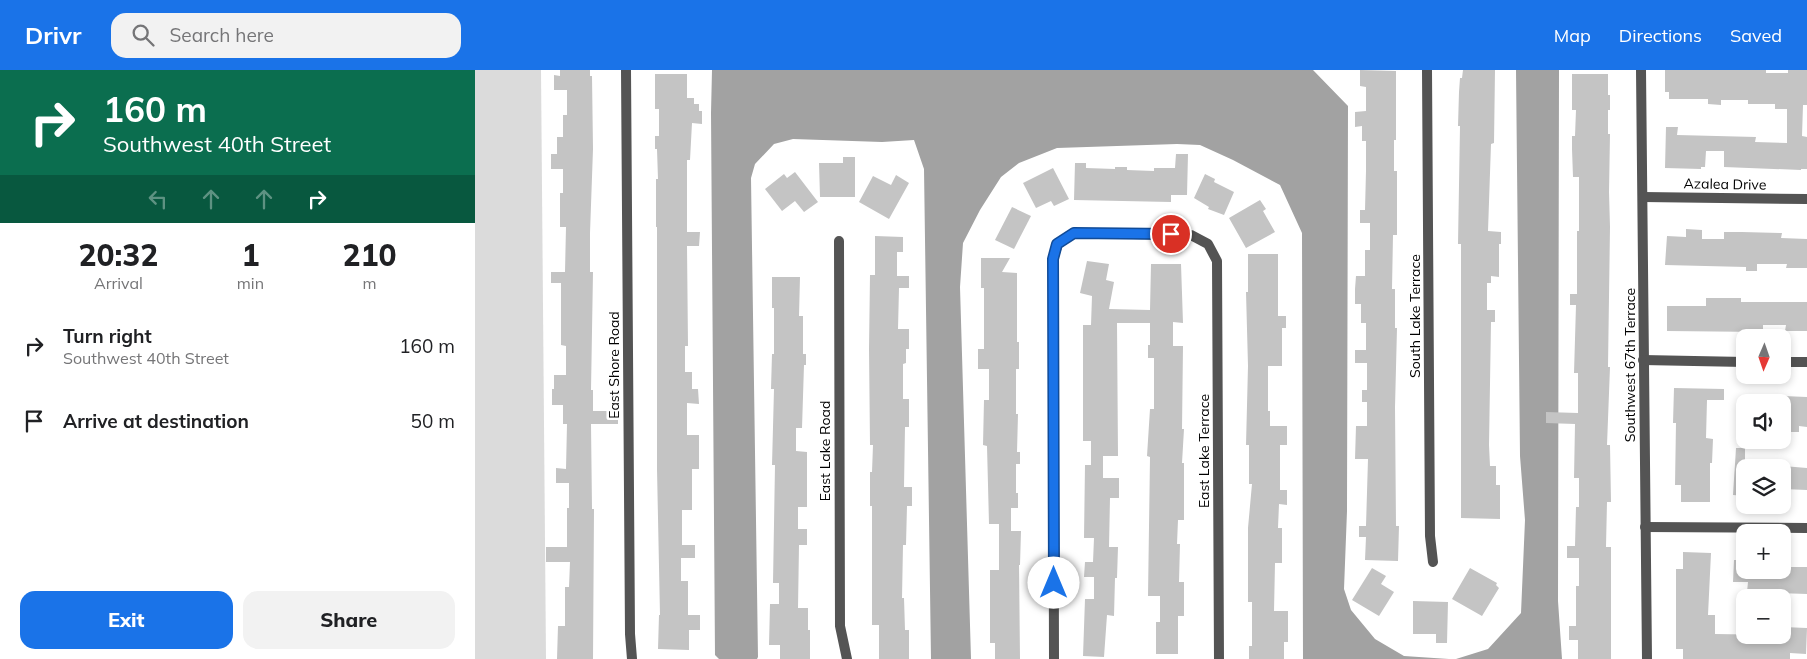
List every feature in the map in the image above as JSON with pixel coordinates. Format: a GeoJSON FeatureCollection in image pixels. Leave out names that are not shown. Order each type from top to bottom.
{"type":"FeatureCollection","features":[{"type":"Feature","properties":{"kind":"street","name":"East Shore Road"},"geometry":{"type":"LineString","coordinates":[[625,70],[630,634],[632,659]]}},
{"type":"Feature","properties":{"kind":"street","name":"South Lake Terrace"},"geometry":{"type":"LineString","coordinates":[[1427,70],[1430,526],[1433,562]]}},
{"type":"Feature","properties":{"kind":"street","name":"Southwest 67th Terrace"},"geometry":{"type":"LineString","coordinates":[[1641,70],[1647,659]]}},
{"type":"Feature","properties":{"kind":"street","name":"Azalea Drive"},"geometry":{"type":"LineString","coordinates":[[1643,197],[1807,199]]}},
{"type":"Feature","properties":{"kind":"street","name":"East Lake Terrace"},"geometry":{"type":"LineString","coordinates":[[1054,659],[1053,259],[1057,244],[1074,233],[1191,235],[1208,244],[1217,261],[1219,659]]}},
{"type":"Feature","properties":{"kind":"street","name":"East Lake Road"},"geometry":{"type":"LineString","coordinates":[[839,241],[840,626],[847,659]]}},
{"type":"Feature","properties":{"kind":"street"},"geometry":{"type":"LineString","coordinates":[[1643,360],[1736,362]]}},
{"type":"Feature","properties":{"kind":"street"},"geometry":{"type":"LineString","coordinates":[[1791,362],[1807,362]]}},
{"type":"Feature","properties":{"kind":"street"},"geometry":{"type":"LineString","coordinates":[[1645,527],[1807,528]]}},
{"type":"Feature","properties":{"kind":"shaded area"},"geometry":{"type":"Polygon","coordinates":[[[475,70],[541,70],[546,659],[475,659],[475,70]]]}},
{"type":"Feature","properties":{"kind":"shaded area"},"geometry":{"type":"Polygon","coordinates":[[[712,70],[1313,70],[1348,106],[1347,511],[1344,589],[1351,610],[1375,639],[1404,656],[1449,659],[1303,659],[1302,233],[1280,185],[1200,145],[1177,144],[1057,148],[1019,163],[1001,177],[980,210],[963,243],[960,287],[971,659],[931,659],[924,169],[914,140],[882,142],[793,139],[774,144],[755,164],[751,178],[758,657],[757,659],[719,659],[715,655],[712,70]]]}},
{"type":"Feature","properties":{"kind":"shaded area"},"geometry":{"type":"Polygon","coordinates":[[[1516,70],[1559,70],[1558,601],[1562,659],[1456,659],[1488,649],[1521,613],[1525,520],[1520,456],[1516,70]]]}},
{"type":"Feature","properties":{"kind":"building"},"geometry":{"type":"Polygon","coordinates":[[[560,70],[590,70],[590,76],[592,76],[593,149],[590,272],[593,272],[591,390],[593,390],[593,411],[618,411],[618,424],[591,424],[592,509],[594,509],[593,659],[557,659],[558,626],[565,626],[565,587],[569,587],[570,562],[546,562],[546,547],[567,547],[567,508],[569,508],[569,483],[556,483],[556,468],[566,469],[567,424],[563,424],[563,405],[552,405],[554,375],[566,375],[566,346],[561,345],[561,283],[551,283],[551,272],[565,272],[566,227],[560,227],[560,193],[563,193],[563,169],[551,169],[551,154],[557,154],[557,137],[563,137],[563,115],[567,115],[567,90],[554,90],[554,75],[560,76],[560,70]]]}},
{"type":"Feature","properties":{"kind":"building"},"geometry":{"type":"Polygon","coordinates":[[[1360,70],[1396,71],[1394,171],[1397,171],[1397,235],[1393,235],[1392,289],[1395,289],[1395,328],[1397,328],[1395,407],[1396,526],[1399,526],[1398,561],[1365,560],[1366,537],[1359,537],[1359,526],[1366,526],[1368,459],[1355,459],[1356,426],[1367,426],[1367,402],[1362,402],[1362,390],[1367,390],[1367,363],[1355,363],[1355,350],[1366,350],[1366,323],[1361,323],[1361,304],[1355,304],[1355,289],[1356,276],[1365,276],[1365,250],[1370,250],[1370,223],[1360,223],[1360,210],[1365,210],[1366,141],[1362,141],[1362,126],[1355,127],[1355,112],[1366,111],[1366,87],[1360,86],[1360,70]]]}},
{"type":"Feature","properties":{"kind":"building"},"geometry":{"type":"Polygon","coordinates":[[[1463,70],[1495,70],[1494,143],[1491,144],[1488,231],[1501,232],[1501,244],[1499,244],[1499,277],[1491,276],[1491,283],[1487,283],[1487,310],[1495,310],[1495,322],[1491,322],[1489,445],[1490,466],[1496,466],[1496,485],[1500,485],[1500,519],[1461,518],[1461,244],[1458,244],[1460,126],[1458,126],[1460,78],[1462,78],[1463,70]]]}},
{"type":"Feature","properties":{"kind":"building"},"geometry":{"type":"Polygon","coordinates":[[[1665,70],[1766,70],[1766,73],[1788,73],[1788,70],[1807,70],[1807,105],[1803,105],[1802,136],[1807,137],[1807,169],[1724,167],[1724,151],[1706,151],[1705,167],[1701,167],[1701,169],[1665,168],[1666,127],[1678,127],[1677,135],[1756,137],[1755,142],[1787,143],[1787,109],[1775,109],[1775,104],[1748,104],[1748,100],[1721,100],[1721,105],[1708,104],[1708,99],[1669,99],[1669,92],[1665,92],[1665,70]]]}},
{"type":"Feature","properties":{"kind":"building"},"geometry":{"type":"Polygon","coordinates":[[[655,74],[687,74],[687,98],[694,98],[694,104],[699,104],[699,111],[702,111],[702,124],[692,123],[690,160],[687,160],[687,232],[700,232],[699,246],[687,246],[688,346],[685,346],[685,372],[692,372],[692,389],[698,389],[699,404],[687,403],[687,435],[699,435],[699,469],[692,469],[692,510],[682,510],[682,545],[695,545],[695,558],[681,558],[681,581],[688,581],[688,615],[700,615],[700,630],[689,630],[689,650],[658,649],[660,615],[657,469],[656,179],[658,179],[655,136],[659,136],[659,109],[655,109],[655,74]]]}},
{"type":"Feature","properties":{"kind":"building"},"geometry":{"type":"Polygon","coordinates":[[[1572,74],[1608,74],[1608,95],[1610,95],[1610,110],[1608,110],[1608,134],[1610,134],[1610,227],[1608,367],[1610,367],[1607,445],[1610,445],[1611,502],[1607,502],[1606,547],[1611,547],[1611,659],[1578,659],[1578,640],[1569,640],[1569,626],[1576,626],[1576,586],[1579,586],[1579,558],[1567,558],[1567,546],[1575,546],[1576,507],[1579,507],[1579,478],[1574,478],[1575,424],[1546,423],[1546,412],[1578,413],[1578,373],[1574,373],[1576,305],[1570,305],[1570,294],[1577,294],[1577,231],[1579,231],[1579,177],[1573,177],[1572,136],[1575,136],[1576,110],[1572,110],[1572,74]]]}},
{"type":"Feature","properties":{"kind":"building"},"geometry":{"type":"Polygon","coordinates":[[[1176,154],[1188,154],[1187,195],[1171,195],[1171,202],[1074,200],[1075,163],[1086,163],[1086,168],[1115,169],[1115,167],[1127,167],[1127,170],[1154,171],[1154,168],[1175,168],[1176,154]]]}},
{"type":"Feature","properties":{"kind":"building"},"geometry":{"type":"Polygon","coordinates":[[[843,157],[855,157],[855,197],[820,197],[819,163],[843,163],[843,157]]]}},
{"type":"Feature","properties":{"kind":"building"},"geometry":{"type":"Polygon","coordinates":[[[1053,168],[1069,199],[1054,206],[1051,201],[1036,208],[1023,183],[1053,168]]]}},
{"type":"Feature","properties":{"kind":"building"},"geometry":{"type":"Polygon","coordinates":[[[795,172],[818,202],[804,212],[795,201],[782,211],[765,189],[784,174],[787,178],[795,172]]]}},
{"type":"Feature","properties":{"kind":"building"},"geometry":{"type":"Polygon","coordinates":[[[1205,174],[1215,179],[1214,182],[1234,192],[1224,215],[1208,209],[1209,207],[1194,198],[1205,174]]]}},
{"type":"Feature","properties":{"kind":"building"},"geometry":{"type":"Polygon","coordinates":[[[896,175],[909,183],[889,219],[859,202],[873,176],[891,185],[896,175]]]}},
{"type":"Feature","properties":{"kind":"building"},"geometry":{"type":"Polygon","coordinates":[[[1260,200],[1266,209],[1263,211],[1275,232],[1246,248],[1229,218],[1260,200]]]}},
{"type":"Feature","properties":{"kind":"building"},"geometry":{"type":"Polygon","coordinates":[[[1012,207],[1031,216],[1014,249],[995,240],[1012,207]]]}},
{"type":"Feature","properties":{"kind":"building"},"geometry":{"type":"Polygon","coordinates":[[[1686,229],[1702,230],[1702,239],[1724,239],[1724,232],[1742,232],[1782,233],[1781,238],[1807,239],[1807,268],[1786,268],[1787,264],[1757,264],[1757,271],[1746,271],[1746,267],[1665,265],[1667,236],[1686,237],[1686,229]]]}},
{"type":"Feature","properties":{"kind":"building"},"geometry":{"type":"Polygon","coordinates":[[[875,236],[903,237],[903,252],[897,252],[897,276],[909,276],[909,288],[899,288],[898,329],[909,329],[909,349],[906,349],[906,363],[903,364],[903,399],[909,399],[909,427],[905,427],[904,487],[912,487],[912,506],[907,506],[906,545],[903,545],[902,598],[904,598],[905,630],[909,630],[909,659],[879,659],[879,625],[872,625],[872,506],[870,506],[870,472],[872,472],[873,445],[870,445],[869,349],[870,275],[875,275],[875,236]]]}},
{"type":"Feature","properties":{"kind":"building"},"geometry":{"type":"Polygon","coordinates":[[[1248,254],[1278,254],[1278,316],[1286,316],[1286,328],[1282,328],[1282,366],[1268,366],[1270,426],[1287,426],[1287,445],[1280,445],[1280,490],[1287,490],[1287,505],[1279,504],[1278,528],[1282,528],[1282,563],[1275,563],[1274,611],[1288,611],[1288,642],[1284,642],[1284,659],[1249,659],[1249,646],[1252,646],[1252,602],[1248,602],[1248,528],[1252,484],[1249,484],[1249,445],[1246,445],[1248,366],[1246,292],[1248,292],[1248,254]]]}},
{"type":"Feature","properties":{"kind":"building"},"geometry":{"type":"Polygon","coordinates":[[[981,258],[1010,258],[1002,272],[1017,273],[1019,369],[1016,369],[1016,414],[1018,414],[1017,452],[1020,452],[1020,464],[1016,464],[1018,508],[1011,508],[1011,531],[1021,531],[1019,565],[1020,659],[995,659],[995,643],[990,643],[990,570],[999,570],[999,524],[989,524],[987,446],[983,445],[984,400],[989,400],[989,369],[978,369],[978,349],[984,349],[984,288],[981,288],[981,258]]]}},
{"type":"Feature","properties":{"kind":"building"},"geometry":{"type":"Polygon","coordinates":[[[1087,261],[1109,264],[1106,280],[1114,282],[1109,309],[1150,310],[1151,264],[1181,264],[1183,323],[1173,322],[1173,346],[1183,346],[1182,429],[1184,429],[1182,463],[1184,463],[1184,520],[1178,520],[1177,544],[1180,544],[1179,582],[1184,582],[1184,616],[1178,616],[1178,654],[1156,654],[1156,622],[1160,622],[1160,596],[1148,596],[1150,457],[1147,456],[1150,409],[1154,409],[1154,358],[1148,358],[1150,323],[1117,323],[1118,456],[1103,456],[1103,478],[1119,478],[1119,498],[1110,498],[1109,547],[1118,547],[1114,616],[1107,615],[1104,657],[1083,656],[1085,599],[1094,599],[1094,577],[1084,577],[1085,562],[1093,562],[1094,538],[1084,538],[1085,465],[1091,465],[1091,441],[1083,441],[1083,325],[1091,325],[1092,296],[1080,293],[1087,261]]]}},
{"type":"Feature","properties":{"kind":"building"},"geometry":{"type":"Polygon","coordinates":[[[772,277],[800,277],[799,316],[803,316],[803,354],[806,354],[806,365],[804,365],[802,428],[796,428],[796,451],[807,452],[807,507],[798,507],[798,529],[807,529],[807,545],[799,545],[798,608],[808,608],[810,659],[780,659],[780,645],[769,645],[770,604],[779,604],[779,583],[773,583],[775,465],[772,465],[774,389],[771,389],[772,354],[774,354],[774,308],[772,308],[772,277]]]}},
{"type":"Feature","properties":{"kind":"building"},"geometry":{"type":"Polygon","coordinates":[[[1706,298],[1741,298],[1741,302],[1807,302],[1807,331],[1791,331],[1791,329],[1785,329],[1786,325],[1763,325],[1763,329],[1736,329],[1736,332],[1667,331],[1667,306],[1706,306],[1706,298]]]}},
{"type":"Feature","properties":{"kind":"building"},"geometry":{"type":"Polygon","coordinates":[[[1674,388],[1724,389],[1724,400],[1707,400],[1706,438],[1713,439],[1712,463],[1710,463],[1710,502],[1681,502],[1681,485],[1675,485],[1676,423],[1673,423],[1674,388]]]}},
{"type":"Feature","properties":{"kind":"building"},"geometry":{"type":"Polygon","coordinates":[[[1791,396],[1807,397],[1807,427],[1799,426],[1799,432],[1791,432],[1791,396]]]}},
{"type":"Feature","properties":{"kind":"building"},"geometry":{"type":"Polygon","coordinates":[[[1736,448],[1745,449],[1745,459],[1736,459],[1736,495],[1733,495],[1736,448]]]}},
{"type":"Feature","properties":{"kind":"building"},"geometry":{"type":"Polygon","coordinates":[[[1791,467],[1807,468],[1807,490],[1791,489],[1791,467]]]}},
{"type":"Feature","properties":{"kind":"building"},"geometry":{"type":"Polygon","coordinates":[[[1683,552],[1711,553],[1708,615],[1715,615],[1715,634],[1736,634],[1736,644],[1791,644],[1791,627],[1807,628],[1806,654],[1790,653],[1790,659],[1683,659],[1683,649],[1676,649],[1676,569],[1683,569],[1683,552]]]}},
{"type":"Feature","properties":{"kind":"building"},"geometry":{"type":"Polygon","coordinates":[[[1734,560],[1736,560],[1736,579],[1791,579],[1791,567],[1807,567],[1807,594],[1791,593],[1791,589],[1747,589],[1748,582],[1733,582],[1734,560]]]}},
{"type":"Feature","properties":{"kind":"building"},"geometry":{"type":"Polygon","coordinates":[[[1372,568],[1386,576],[1381,584],[1394,592],[1379,616],[1352,600],[1372,568]]]}},
{"type":"Feature","properties":{"kind":"building"},"geometry":{"type":"Polygon","coordinates":[[[1470,568],[1497,583],[1496,585],[1499,588],[1482,616],[1452,599],[1470,568]]]}},
{"type":"Feature","properties":{"kind":"building"},"geometry":{"type":"Polygon","coordinates":[[[1413,601],[1448,602],[1447,643],[1436,643],[1436,634],[1413,634],[1413,601]]]}},
{"type":"Feature","properties":{"kind":"route"},"geometry":{"type":"LineString","coordinates":[[1054,583],[1053,259],[1057,244],[1074,233],[1171,234]]}}]}
